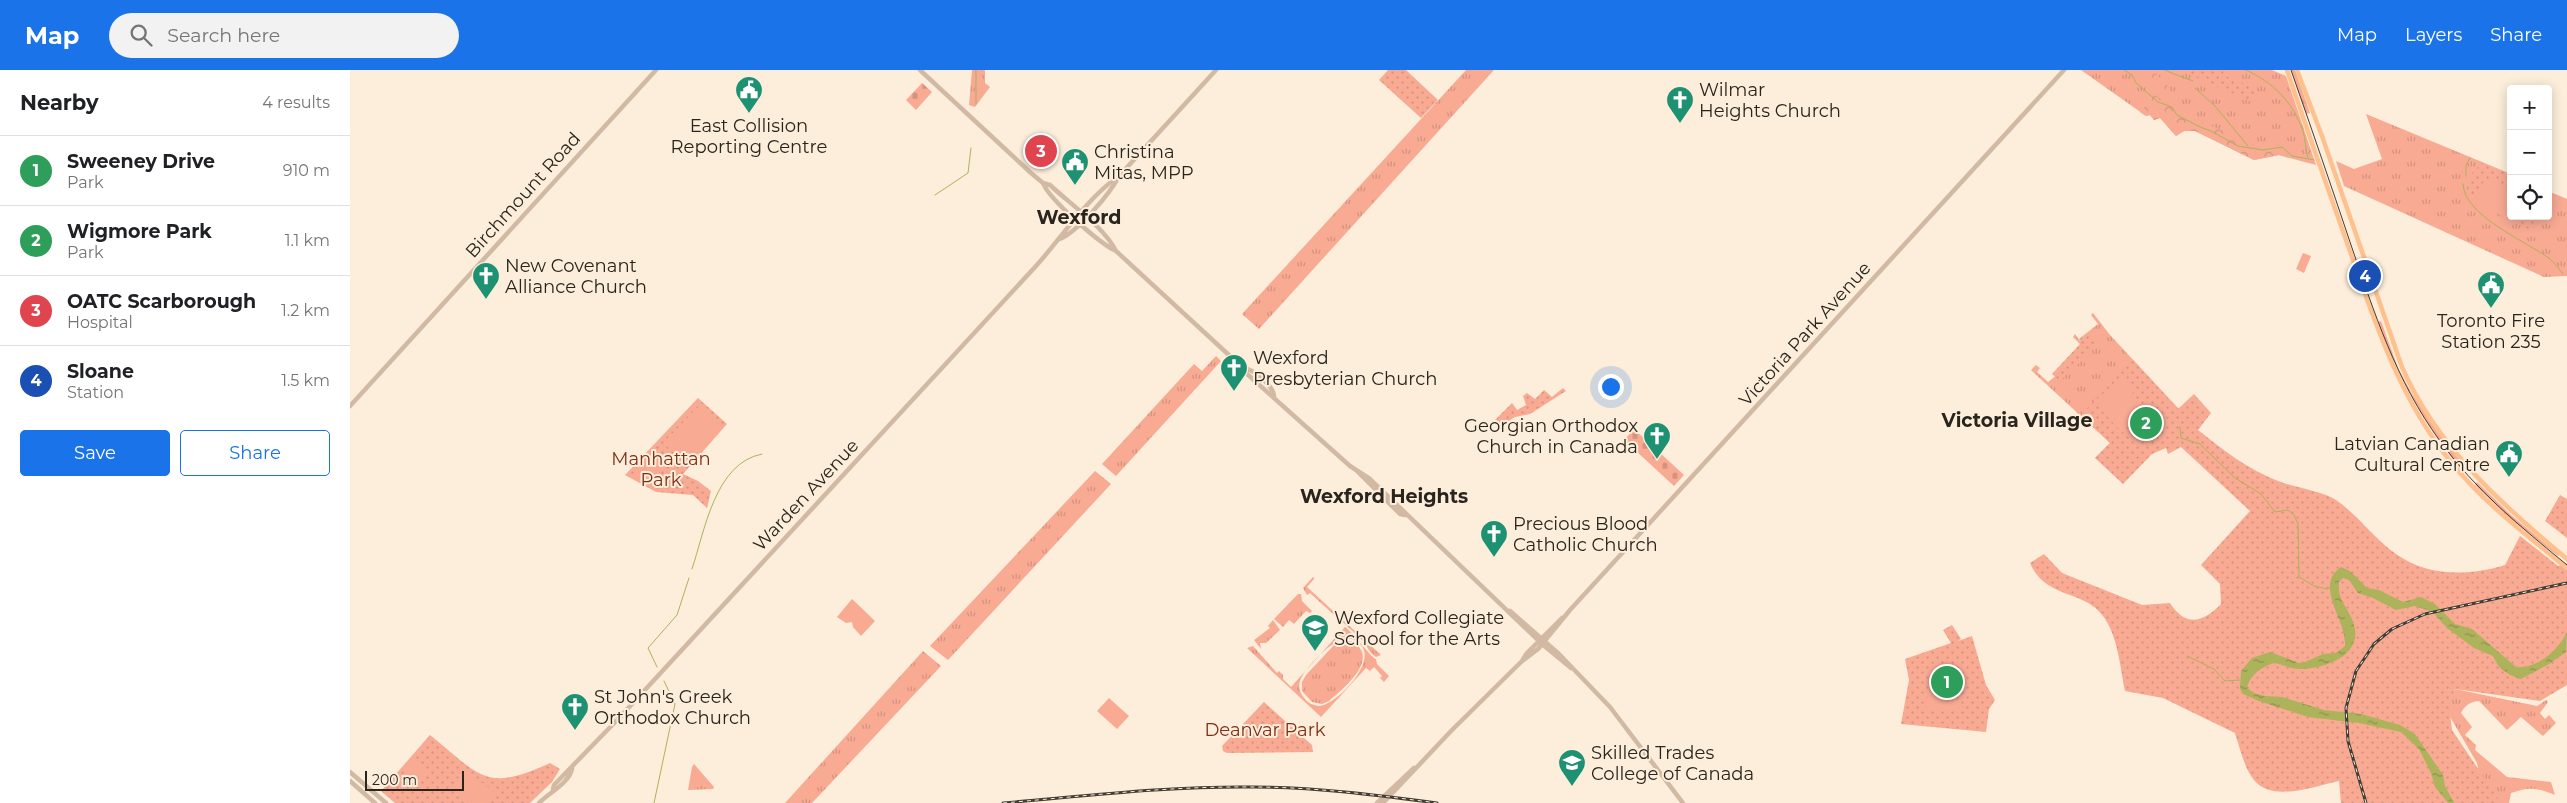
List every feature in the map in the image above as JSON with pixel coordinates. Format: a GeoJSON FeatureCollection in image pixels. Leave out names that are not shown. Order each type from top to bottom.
{"type":"FeatureCollection","features":[{"type":"Feature","properties":{"kind":"main road","name":"Birchmount Road"},"geometry":{"type":"LineString","coordinates":[[350,406],[656,70]]}},
{"type":"Feature","properties":{"kind":"main road"},"geometry":{"type":"LineString","coordinates":[[920,70],[1043,183],[1050,185],[1111,241],[1116,251]]}},
{"type":"Feature","properties":{"kind":"main road","name":"Warden Avenue"},"geometry":{"type":"LineString","coordinates":[[1060,239],[1068,235],[1080,223],[1114,186],[1120,175],[1216,70]]}},
{"type":"Feature","properties":{"kind":"main road","name":"Victoria Park Avenue"},"geometry":{"type":"LineString","coordinates":[[1378,803],[1542,641],[2064,70]]}},
{"type":"Feature","properties":{"kind":"main road"},"geometry":{"type":"LineString","coordinates":[[2287,70],[2376,327],[2404,391],[2436,442],[2466,480],[2510,523],[2567,568]]}},
{"type":"Feature","properties":{"kind":"main road"},"geometry":{"type":"LineString","coordinates":[[2297,70],[2322,136],[2402,367],[2418,399],[2446,441],[2469,469],[2516,517],[2567,559]]}},
{"type":"Feature","properties":{"kind":"main road","name":"Warden Avenue"},"geometry":{"type":"LineString","coordinates":[[539,803],[553,789],[558,788],[572,768],[1060,239],[1080,213],[1109,182],[1120,175]]}},
{"type":"Feature","properties":{"kind":"main road"},"geometry":{"type":"LineString","coordinates":[[1043,183],[1046,192],[1075,219],[1106,246],[1116,251],[1243,368],[1246,373],[1357,471],[1370,479],[1403,510],[1405,515],[1571,668],[1614,712],[1683,803]]}},
{"type":"Feature","properties":{"kind":"main road"},"geometry":{"type":"LineString","coordinates":[[350,772],[386,803]]}},
{"type":"Feature","properties":{"kind":"main road"},"geometry":{"type":"LineString","coordinates":[[355,784],[359,780]]}},
{"type":"Feature","properties":{"kind":"main road"},"geometry":{"type":"LineString","coordinates":[[350,781],[375,803]]}},
{"type":"Feature","properties":{"kind":"main road","name":"Victoria Park Avenue"},"geometry":{"type":"LineString","coordinates":[[1383,803],[1394,789]]}},
{"type":"Feature","properties":{"kind":"green space"},"geometry":{"type":"Polygon","coordinates":[[[972,70],[985,70],[985,83],[990,87],[975,107],[969,105],[972,70]]]}},
{"type":"Feature","properties":{"kind":"green space"},"geometry":{"type":"Polygon","coordinates":[[[1388,70],[1406,70],[1438,100],[1421,118],[1379,80],[1388,70]]]}},
{"type":"Feature","properties":{"kind":"green space"},"geometry":{"type":"Polygon","coordinates":[[[1466,70],[1494,70],[1259,329],[1242,314],[1466,70]]]}},
{"type":"Feature","properties":{"kind":"green space"},"geometry":{"type":"Polygon","coordinates":[[[2081,70],[2272,70],[2286,76],[2316,165],[2279,155],[2254,160],[2195,131],[2184,131],[2176,136],[2160,118],[2154,120],[2150,115],[2146,116],[2081,70]]]}},
{"type":"Feature","properties":{"kind":"green space"},"geometry":{"type":"Polygon","coordinates":[[[2180,70],[2224,70],[2223,75],[2257,89],[2252,102],[2180,70]]]}},
{"type":"Feature","properties":{"kind":"green space"},"geometry":{"type":"Polygon","coordinates":[[[2291,70],[2295,70],[2310,113],[2306,114],[2291,70]]]}},
{"type":"Feature","properties":{"kind":"green space"},"geometry":{"type":"Polygon","coordinates":[[[2150,71],[2165,80],[2179,107],[2204,123],[2224,131],[2242,142],[2262,147],[2282,144],[2289,158],[2279,155],[2254,160],[2195,131],[2184,131],[2176,136],[2160,118],[2154,120],[2150,115],[2146,116],[2140,112],[2149,103],[2144,97],[2149,91],[2164,101],[2161,94],[2145,77],[2150,71]]]}},
{"type":"Feature","properties":{"kind":"green space"},"geometry":{"type":"Polygon","coordinates":[[[922,83],[932,92],[916,110],[906,100],[922,83]]]}},
{"type":"Feature","properties":{"kind":"green space"},"geometry":{"type":"Polygon","coordinates":[[[2366,114],[2507,172],[2507,220],[2552,220],[2552,193],[2567,199],[2567,276],[2544,277],[2344,186],[2336,161],[2354,169],[2382,159],[2366,114]]]}},
{"type":"Feature","properties":{"kind":"green space"},"geometry":{"type":"Polygon","coordinates":[[[2478,161],[2507,173],[2507,218],[2471,200],[2468,191],[2470,177],[2479,167],[2478,161]]]}},
{"type":"Feature","properties":{"kind":"green space"},"geometry":{"type":"Polygon","coordinates":[[[2485,178],[2507,188],[2507,217],[2474,203],[2485,178]]]}},
{"type":"Feature","properties":{"kind":"green space"},"geometry":{"type":"Polygon","coordinates":[[[2510,220],[2536,220],[2530,230],[2510,220]]]}},
{"type":"Feature","properties":{"kind":"green space"},"geometry":{"type":"Polygon","coordinates":[[[2303,253],[2311,256],[2304,273],[2296,269],[2303,253]]]}},
{"type":"Feature","properties":{"kind":"green space"},"geometry":{"type":"Polygon","coordinates":[[[2093,313],[2110,335],[2178,408],[2193,406],[2099,461],[2095,458],[2110,443],[2031,370],[2036,365],[2040,368],[2037,372],[2048,382],[2089,349],[2088,335],[2080,341],[2079,339],[2098,324],[2091,315],[2093,313]]]}},
{"type":"Feature","properties":{"kind":"green space"},"geometry":{"type":"Polygon","coordinates":[[[2381,321],[2398,368],[2412,394],[2466,470],[2463,472],[2437,437],[2414,401],[2404,382],[2386,343],[2378,322],[2381,321]]]}},
{"type":"Feature","properties":{"kind":"green space"},"geometry":{"type":"Polygon","coordinates":[[[2075,334],[2080,341],[2088,334],[2095,343],[2090,348],[2092,351],[2060,381],[2052,374],[2080,344],[2073,337],[2075,334]]]}},
{"type":"Feature","properties":{"kind":"green space"},"geometry":{"type":"Polygon","coordinates":[[[1216,356],[1221,361],[1116,476],[1102,464],[1194,364],[1202,371],[1216,356]]]}},
{"type":"Feature","properties":{"kind":"green space"},"geometry":{"type":"Polygon","coordinates":[[[2133,360],[2178,409],[2194,394],[2211,413],[2198,430],[2227,452],[2267,476],[2336,500],[2388,548],[2408,562],[2421,567],[2449,572],[2491,569],[2505,565],[2520,536],[2558,566],[2567,563],[2567,685],[2540,701],[2455,689],[2449,706],[2452,730],[2501,803],[2341,803],[2339,781],[2294,791],[2271,791],[2262,787],[2254,780],[2243,758],[2235,733],[2163,698],[2125,691],[2115,642],[2103,616],[2086,602],[2045,583],[2037,575],[2030,563],[2044,554],[2062,573],[2142,605],[2170,603],[2182,616],[2194,620],[2208,615],[2221,604],[2220,584],[2201,565],[2250,511],[2181,447],[2168,454],[2166,448],[2152,454],[2123,484],[2095,458],[2110,443],[2081,415],[2133,360]]]}},
{"type":"Feature","properties":{"kind":"green space"},"geometry":{"type":"Polygon","coordinates":[[[2125,375],[2132,390],[2135,405],[2132,419],[2122,433],[2095,403],[2125,375]]]}},
{"type":"Feature","properties":{"kind":"green space"},"geometry":{"type":"Polygon","coordinates":[[[1563,388],[1566,391],[1530,414],[1515,417],[1501,426],[1495,420],[1512,403],[1517,410],[1526,405],[1523,396],[1527,393],[1535,399],[1544,390],[1552,397],[1563,388]]]}},
{"type":"Feature","properties":{"kind":"green space","name":"Manhattan Park"},"geometry":{"type":"Polygon","coordinates":[[[698,398],[727,424],[683,474],[698,481],[711,491],[707,508],[693,495],[656,492],[625,475],[698,398]]]}},
{"type":"Feature","properties":{"kind":"green space"},"geometry":{"type":"Polygon","coordinates":[[[699,406],[721,426],[687,464],[663,443],[699,406]]]}},
{"type":"Feature","properties":{"kind":"green space"},"geometry":{"type":"Polygon","coordinates":[[[1634,429],[1684,475],[1674,486],[1624,440],[1634,429]]]}},
{"type":"Feature","properties":{"kind":"green space"},"geometry":{"type":"Polygon","coordinates":[[[646,454],[656,462],[660,472],[659,481],[650,487],[632,475],[646,454]]]}},
{"type":"Feature","properties":{"kind":"green space"},"geometry":{"type":"Polygon","coordinates":[[[1095,471],[1111,484],[948,660],[930,646],[1095,471]]]}},
{"type":"Feature","properties":{"kind":"green space"},"geometry":{"type":"Polygon","coordinates":[[[2477,482],[2511,515],[2559,555],[2509,518],[2475,485],[2477,482]]]}},
{"type":"Feature","properties":{"kind":"green space"},"geometry":{"type":"Polygon","coordinates":[[[2560,495],[2567,499],[2567,538],[2545,521],[2560,495]]]}},
{"type":"Feature","properties":{"kind":"green space"},"geometry":{"type":"Polygon","coordinates":[[[1313,577],[1314,579],[1307,587],[1381,655],[1376,657],[1355,633],[1310,593],[1307,595],[1303,588],[1313,577]]]}},
{"type":"Feature","properties":{"kind":"green space"},"geometry":{"type":"Polygon","coordinates":[[[1298,594],[1301,594],[1302,601],[1312,611],[1310,613],[1306,611],[1294,624],[1289,620],[1283,627],[1274,619],[1298,594]]]}},
{"type":"Feature","properties":{"kind":"green space"},"geometry":{"type":"Polygon","coordinates":[[[852,599],[875,621],[861,636],[853,627],[852,622],[846,623],[837,617],[852,599]]]}},
{"type":"Feature","properties":{"kind":"green space"},"geometry":{"type":"Polygon","coordinates":[[[1273,620],[1280,630],[1266,643],[1260,643],[1261,649],[1254,640],[1270,628],[1268,626],[1273,620]]]}},
{"type":"Feature","properties":{"kind":"green space"},"geometry":{"type":"Polygon","coordinates":[[[1952,625],[1961,639],[1958,641],[1972,636],[1986,685],[1995,700],[1989,709],[1986,732],[1901,724],[1909,680],[1905,659],[1951,643],[1943,630],[1952,625]]]}},
{"type":"Feature","properties":{"kind":"green space"},"geometry":{"type":"Polygon","coordinates":[[[1345,627],[1376,659],[1377,664],[1389,676],[1384,682],[1380,678],[1382,676],[1374,667],[1370,671],[1366,668],[1321,717],[1247,648],[1253,646],[1277,673],[1279,671],[1283,675],[1283,679],[1291,687],[1306,670],[1300,681],[1300,690],[1308,702],[1318,706],[1327,704],[1348,687],[1357,676],[1363,664],[1365,653],[1360,644],[1347,638],[1334,643],[1320,655],[1345,627]]]}},
{"type":"Feature","properties":{"kind":"green space"},"geometry":{"type":"Polygon","coordinates":[[[1341,641],[1351,641],[1359,647],[1363,654],[1360,669],[1348,684],[1329,701],[1322,704],[1312,702],[1302,691],[1302,682],[1306,675],[1335,644],[1341,641]]]}},
{"type":"Feature","properties":{"kind":"green space"},"geometry":{"type":"Polygon","coordinates":[[[923,651],[941,666],[812,803],[785,803],[923,651]]]}},
{"type":"Feature","properties":{"kind":"green space"},"geometry":{"type":"Polygon","coordinates":[[[1929,674],[1943,678],[1951,685],[1959,709],[1926,710],[1929,674]]]}},
{"type":"Feature","properties":{"kind":"green space"},"geometry":{"type":"Polygon","coordinates":[[[2455,689],[2537,706],[2546,700],[2548,702],[2540,713],[2545,719],[2549,715],[2556,723],[2543,736],[2521,717],[2507,730],[2479,701],[2468,704],[2461,713],[2472,727],[2465,735],[2476,745],[2475,750],[2507,777],[2551,782],[2555,795],[2539,789],[2524,789],[2511,793],[2509,803],[2485,803],[2477,763],[2449,715],[2448,706],[2455,689]]]}},
{"type":"Feature","properties":{"kind":"green space"},"geometry":{"type":"Polygon","coordinates":[[[1109,698],[1129,716],[1117,729],[1097,711],[1109,698]]]}},
{"type":"Feature","properties":{"kind":"green space","name":"Deanvar Park"},"geometry":{"type":"Polygon","coordinates":[[[1264,702],[1312,745],[1313,752],[1227,753],[1223,751],[1222,746],[1264,702]]]}},
{"type":"Feature","properties":{"kind":"green space"},"geometry":{"type":"Polygon","coordinates":[[[430,735],[473,770],[485,776],[497,778],[511,777],[550,763],[560,769],[552,782],[530,803],[395,803],[381,791],[430,735]]]}},
{"type":"Feature","properties":{"kind":"green space"},"geometry":{"type":"Polygon","coordinates":[[[413,759],[425,765],[425,773],[410,783],[405,779],[406,767],[413,759]]]}},
{"type":"Feature","properties":{"kind":"green space"},"geometry":{"type":"Polygon","coordinates":[[[694,764],[714,787],[713,789],[688,790],[694,764]]]}},
{"type":"Feature","properties":{"kind":"green space"},"geometry":{"type":"Polygon","coordinates":[[[465,769],[496,794],[489,803],[472,803],[451,787],[465,769]]]}},
{"type":"Feature","properties":{"kind":"water"},"geometry":{"type":"Polygon","coordinates":[[[2341,567],[2350,571],[2367,588],[2379,590],[2403,602],[2421,597],[2435,604],[2455,624],[2472,629],[2516,667],[2524,667],[2539,662],[2558,646],[2567,632],[2566,652],[2549,664],[2521,679],[2510,675],[2499,667],[2493,656],[2474,648],[2447,628],[2433,612],[2415,606],[2396,610],[2373,598],[2358,593],[2349,580],[2343,578],[2339,582],[2340,595],[2352,619],[2355,636],[2353,645],[2347,653],[2330,663],[2310,668],[2297,669],[2273,663],[2261,669],[2251,678],[2247,687],[2253,693],[2282,697],[2324,710],[2361,714],[2400,725],[2415,734],[2443,775],[2445,786],[2454,803],[2448,803],[2435,787],[2431,773],[2419,749],[2401,732],[2359,723],[2308,717],[2259,701],[2243,694],[2240,689],[2241,671],[2252,658],[2270,652],[2299,663],[2323,654],[2336,653],[2345,646],[2341,625],[2330,593],[2333,575],[2341,567]]]}},
{"type":"Feature","properties":{"kind":"waterway"},"geometry":{"type":"LineString","coordinates":[[976,70],[976,104]]}},
{"type":"Feature","properties":{"kind":"waterway"},"geometry":{"type":"LineString","coordinates":[[2124,70],[2132,75],[2136,83],[2158,102],[2172,107],[2177,115],[2238,146],[2263,150],[2282,147],[2292,156],[2314,160]]}},
{"type":"Feature","properties":{"kind":"waterway"},"geometry":{"type":"LineString","coordinates":[[2165,70],[2193,81]]}},
{"type":"Feature","properties":{"kind":"waterway"},"geometry":{"type":"LineString","coordinates":[[2246,70],[2273,87],[2288,102],[2299,120],[2303,131],[2308,158]]}},
{"type":"Feature","properties":{"kind":"waterway"},"geometry":{"type":"LineString","coordinates":[[2195,88],[2215,106],[2248,146]]}},
{"type":"Feature","properties":{"kind":"waterway"},"geometry":{"type":"LineString","coordinates":[[935,195],[968,173],[971,148]]}},
{"type":"Feature","properties":{"kind":"waterway"},"geometry":{"type":"LineString","coordinates":[[2466,176],[2466,165],[2470,158]]}},
{"type":"Feature","properties":{"kind":"waterway"},"geometry":{"type":"LineString","coordinates":[[2463,184],[2466,196],[2485,217],[2550,259],[2563,274]]}},
{"type":"Feature","properties":{"kind":"waterway"},"geometry":{"type":"LineString","coordinates":[[2180,427],[2181,438],[2200,444],[2235,478],[2261,494],[2275,512],[2288,510],[2294,515],[2298,524],[2299,577],[2314,586],[2327,589],[2331,587]]}},
{"type":"Feature","properties":{"kind":"waterway"},"geometry":{"type":"LineString","coordinates":[[692,569],[707,518],[723,484],[733,470],[746,460],[762,454]]}},
{"type":"Feature","properties":{"kind":"waterway"},"geometry":{"type":"LineString","coordinates":[[657,667],[648,648],[677,615],[689,578]]}},
{"type":"Feature","properties":{"kind":"waterway"},"geometry":{"type":"LineString","coordinates":[[2187,656],[2214,669],[2225,681],[2240,680]]}},
{"type":"Feature","properties":{"kind":"waterway"},"geometry":{"type":"LineString","coordinates":[[654,803],[675,704],[664,681]]}},
{"type":"Feature","properties":{"kind":"tram line"},"geometry":{"type":"LineString","coordinates":[[2291,70],[2377,320],[2399,370],[2424,418],[2454,459],[2483,492],[2567,565]]}},
{"type":"Feature","properties":{"kind":"railway"},"geometry":{"type":"LineString","coordinates":[[2366,803],[2348,741],[2346,708],[2356,671],[2374,644],[2392,629],[2425,614],[2567,583]]}},
{"type":"Feature","properties":{"kind":"railway"},"geometry":{"type":"LineString","coordinates":[[1003,803],[1159,790],[1222,787],[1276,787],[1322,790],[1437,803]]}},
{"type":"Feature","properties":{"kind":"place","name":"East Collision Reporting Centre"},"geometry":{"type":"Point","coordinates":[749,114]}},
{"type":"Feature","properties":{"kind":"place","name":"Wilmar Heights Church"},"geometry":{"type":"Point","coordinates":[1680,124]}},
{"type":"Feature","properties":{"kind":"place","name":"OATC Scarborough"},"geometry":{"type":"Point","coordinates":[1041,151]}},
{"type":"Feature","properties":{"kind":"place","name":"Christina Mitas, MPP"},"geometry":{"type":"Point","coordinates":[1075,186]}},
{"type":"Feature","properties":{"kind":"place","name":"Sloane"},"geometry":{"type":"Point","coordinates":[2365,276]}},
{"type":"Feature","properties":{"kind":"place","name":"New Covenant Alliance Church"},"geometry":{"type":"Point","coordinates":[486,300]}},
{"type":"Feature","properties":{"kind":"place","name":"Toronto Fire Station 235"},"geometry":{"type":"Point","coordinates":[2491,309]}},
{"type":"Feature","properties":{"kind":"place","name":"Wexford Presbyterian Church"},"geometry":{"type":"Point","coordinates":[1234,392]}},
{"type":"Feature","properties":{"kind":"place","name":"Wigmore Park"},"geometry":{"type":"Point","coordinates":[2146,423]}},
{"type":"Feature","properties":{"kind":"place","name":"Georgian Orthodox Church in Canada"},"geometry":{"type":"Point","coordinates":[1657,460]}},
{"type":"Feature","properties":{"kind":"place","name":"Latvian Canadian Cultural Centre"},"geometry":{"type":"Point","coordinates":[2509,478]}},
{"type":"Feature","properties":{"kind":"place","name":"Precious Blood Catholic Church"},"geometry":{"type":"Point","coordinates":[1494,558]}},
{"type":"Feature","properties":{"kind":"place","name":"Wexford Collegiate School for the Arts"},"geometry":{"type":"Point","coordinates":[1315,652]}},
{"type":"Feature","properties":{"kind":"place","name":"Sweeney Drive"},"geometry":{"type":"Point","coordinates":[1947,682]}},
{"type":"Feature","properties":{"kind":"place","name":"St John's Greek Orthodox Church"},"geometry":{"type":"Point","coordinates":[575,731]}},
{"type":"Feature","properties":{"kind":"place","name":"Skilled Trades College of Canada"},"geometry":{"type":"Point","coordinates":[1572,787]}},
{"type":"Feature","properties":{"kind":"district","name":"Wexford"},"geometry":{"type":"Point","coordinates":[1079,217]}},
{"type":"Feature","properties":{"kind":"district","name":"Victoria Village"},"geometry":{"type":"Point","coordinates":[2017,420]}},
{"type":"Feature","properties":{"kind":"district","name":"Wexford Heights"},"geometry":{"type":"Point","coordinates":[1384,496]}}]}
